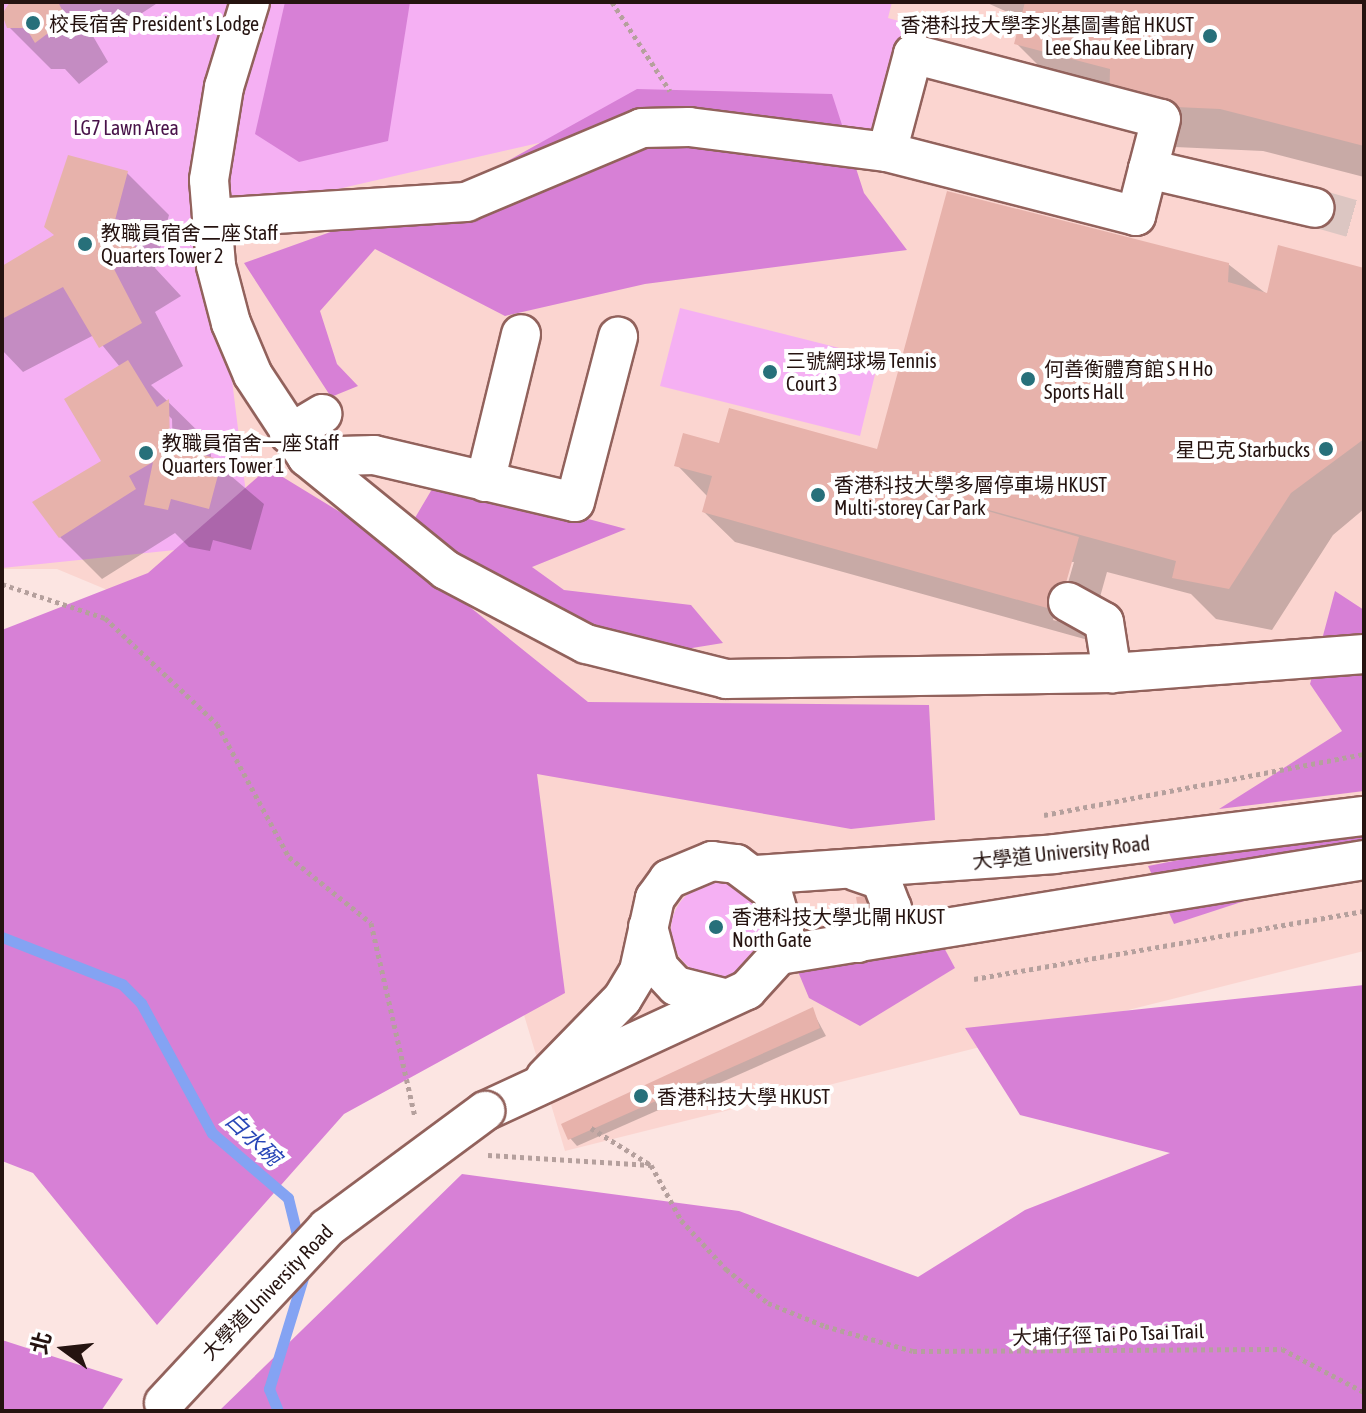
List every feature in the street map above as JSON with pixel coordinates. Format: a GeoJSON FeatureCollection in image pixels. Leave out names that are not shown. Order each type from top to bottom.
{"type":"FeatureCollection","features":[{"type":"Feature","properties":{"kind":"street"},"geometry":{"type":"LineString","coordinates":[[250,2],[224,87],[209,180],[212,218],[231,323],[298,445],[368,513],[458,577],[586,644],[669,669],[785,683],[1112,673],[1364,654]]}},
{"type":"Feature","properties":{"kind":"street"},"geometry":{"type":"LineString","coordinates":[[212,218],[466,202],[642,128],[689,127],[887,152],[1136,216],[1161,119],[913,54],[887,152]]}},
{"type":"Feature","properties":{"kind":"street"},"geometry":{"type":"LineString","coordinates":[[1148,169],[1315,208]]}},
{"type":"Feature","properties":{"kind":"street"},"geometry":{"type":"LineString","coordinates":[[485,482],[521,334]]}},
{"type":"Feature","properties":{"kind":"street"},"geometry":{"type":"LineString","coordinates":[[298,445],[374,455],[575,502],[618,337]]}},
{"type":"Feature","properties":{"kind":"street"},"geometry":{"type":"LineString","coordinates":[[298,445],[322,414]]}},
{"type":"Feature","properties":{"kind":"street"},"geometry":{"type":"LineString","coordinates":[[1068,602],[1104,622],[1112,673]]}},
{"type":"Feature","properties":{"kind":"street","name":"大學道 University Road"},"geometry":{"type":"LineString","coordinates":[[545,1078],[622,999],[639,971],[648,921],[669,879],[689,866],[712,861],[757,875],[855,871],[1364,816]]}},
{"type":"Feature","properties":{"kind":"street"},"geometry":{"type":"LineString","coordinates":[[757,875],[781,911],[779,955],[1364,860]]}},
{"type":"Feature","properties":{"kind":"street"},"geometry":{"type":"LineString","coordinates":[[855,871],[881,880],[892,908],[886,924],[858,943]]}},
{"type":"Feature","properties":{"kind":"street"},"geometry":{"type":"LineString","coordinates":[[648,921],[649,946],[676,986],[724,998]]}},
{"type":"Feature","properties":{"kind":"street","name":"大學道 University Road"},"geometry":{"type":"LineString","coordinates":[[161,1407],[327,1228],[485,1111],[545,1078],[757,983],[779,955]]}},
{"type":"Feature","properties":{"kind":"path"},"geometry":{"type":"LineString","coordinates":[[612,2],[649,50],[689,127]]}},
{"type":"Feature","properties":{"kind":"path"},"geometry":{"type":"LineString","coordinates":[[2,584],[105,618],[217,724],[289,857],[371,923],[416,1118]]}},
{"type":"Feature","properties":{"kind":"path"},"geometry":{"type":"LineString","coordinates":[[974,979],[1364,911]]}},
{"type":"Feature","properties":{"kind":"path","name":"大埔仔徑 Tai Po Tsai Trail"},"geometry":{"type":"LineString","coordinates":[[591,1128],[651,1165],[681,1220],[726,1269],[768,1303],[825,1326],[913,1351],[1282,1349],[1364,1392]]}},
{"type":"Feature","properties":{"kind":"path"},"geometry":{"type":"LineString","coordinates":[[489,1155],[651,1165]]}},
{"type":"Feature","properties":{"kind":"shaded area"},"geometry":{"type":"Polygon","coordinates":[[[2,2],[1364,2],[1364,951],[565,1151],[521,1005],[129,599],[57,569],[2,569],[2,2]]]}},
{"type":"Feature","properties":{"kind":"shaded area"},"geometry":{"type":"Polygon","coordinates":[[[285,2],[410,2],[388,141],[299,162],[255,134],[285,2]]]}},
{"type":"Feature","properties":{"kind":"shaded area"},"geometry":{"type":"Polygon","coordinates":[[[637,89],[832,94],[864,193],[907,250],[645,284],[505,316],[375,249],[320,311],[337,364],[358,386],[331,397],[244,263],[470,182],[637,89]]]}},
{"type":"Feature","properties":{"kind":"shaded area"},"geometry":{"type":"Polygon","coordinates":[[[268,468],[389,542],[588,702],[929,705],[935,820],[851,829],[537,774],[565,993],[344,1114],[157,1325],[33,1173],[2,1161],[2,630],[148,573],[268,468]]]}},
{"type":"Feature","properties":{"kind":"shaded area"},"geometry":{"type":"Polygon","coordinates":[[[438,479],[626,529],[532,567],[564,590],[691,605],[723,643],[655,654],[406,533],[438,479]]]}},
{"type":"Feature","properties":{"kind":"shaded area"},"geometry":{"type":"Polygon","coordinates":[[[1335,591],[1364,610],[1364,791],[1219,809],[1342,731],[1310,684],[1335,591]]]}},
{"type":"Feature","properties":{"kind":"shaded area"},"geometry":{"type":"Polygon","coordinates":[[[1364,824],[1364,862],[1174,924],[1148,866],[1364,824]]]}},
{"type":"Feature","properties":{"kind":"shaded area"},"geometry":{"type":"Polygon","coordinates":[[[928,918],[955,968],[860,1026],[809,998],[794,962],[928,918]]]}},
{"type":"Feature","properties":{"kind":"shaded area"},"geometry":{"type":"Polygon","coordinates":[[[1364,985],[1364,1411],[219,1411],[462,1174],[739,1211],[918,1277],[1025,1210],[1170,1153],[1020,1115],[965,1028],[1364,985]]]}},
{"type":"Feature","properties":{"kind":"shaded area"},"geometry":{"type":"Polygon","coordinates":[[[2,1340],[123,1379],[101,1411],[2,1411],[2,1340]]]}},
{"type":"Feature","properties":{"kind":"green space","name":"LG7 Lawn Area"},"geometry":{"type":"Polygon","coordinates":[[[2,2],[892,2],[888,18],[917,26],[885,145],[565,137],[212,218],[252,542],[2,568],[2,2]]]}},
{"type":"Feature","properties":{"kind":"green space","name":"三號網球場 Tennis Court 3"},"geometry":{"type":"Polygon","coordinates":[[[680,308],[879,358],[860,436],[660,386],[680,308]]]}},
{"type":"Feature","properties":{"kind":"green space"},"geometry":{"type":"Polygon","coordinates":[[[718,883],[736,887],[751,897],[761,912],[765,930],[761,948],[751,963],[736,973],[718,977],[700,973],[685,963],[675,948],[671,930],[675,912],[685,897],[700,887],[718,883]]]}},
{"type":"Feature","properties":{"kind":"building","name":"校長宿舍 President's Lodge"},"geometry":{"type":"Polygon","coordinates":[[[10,2],[58,2],[67,19],[35,43],[26,28],[7,28],[2,14],[10,2]]]}},
{"type":"Feature","properties":{"kind":"building"},"geometry":{"type":"Polygon","coordinates":[[[1025,2],[1364,2],[1364,146],[1220,109],[1109,104],[1110,69],[1014,44],[1025,2]]]}},
{"type":"Feature","properties":{"kind":"building","name":"教職員宿舍二座 Staff Quarters Tower 2"},"geometry":{"type":"Polygon","coordinates":[[[68,155],[128,171],[114,224],[141,253],[114,269],[142,323],[99,348],[63,287],[2,319],[2,266],[54,235],[44,227],[68,155]]]}},
{"type":"Feature","properties":{"kind":"building"},"geometry":{"type":"Polygon","coordinates":[[[947,191],[1229,263],[1228,282],[1267,293],[1278,245],[1364,268],[1364,439],[1291,493],[1229,589],[1172,578],[1176,561],[875,479],[1079,537],[1058,611],[702,512],[712,476],[674,466],[683,433],[719,443],[729,408],[877,449],[947,191]]]}},
{"type":"Feature","properties":{"kind":"building","name":"教職員宿舍一座 Staff Quarters Tower 1"},"geometry":{"type":"Polygon","coordinates":[[[128,360],[157,407],[169,399],[170,446],[222,460],[209,509],[171,499],[168,510],[144,505],[153,462],[129,476],[136,489],[59,538],[32,502],[101,461],[64,399],[128,360]]]}},
{"type":"Feature","properties":{"kind":"building"},"geometry":{"type":"Polygon","coordinates":[[[866,896],[870,926],[861,927],[856,897],[866,896]]]}},
{"type":"Feature","properties":{"kind":"building"},"geometry":{"type":"Polygon","coordinates":[[[813,1007],[820,1028],[568,1140],[561,1124],[813,1007]]]}},
{"type":"Feature","properties":{"kind":"waterway","name":"白水碗"},"geometry":{"type":"LineString","coordinates":[[2,937],[122,984],[141,1003],[212,1133],[288,1198],[300,1247]]}},
{"type":"Feature","properties":{"kind":"waterway","name":"白水碗"},"geometry":{"type":"LineString","coordinates":[[278,1411],[269,1389],[305,1271]]}},
{"type":"Feature","properties":{"kind":"tunnel"},"geometry":{"type":"LineString","coordinates":[[1315,208],[1364,222]]}},
{"type":"Feature","properties":{"kind":"place","name":"校長宿舍 President's Lodge"},"geometry":{"type":"Point","coordinates":[33,23]}},
{"type":"Feature","properties":{"kind":"place","name":"香港科技大學李兆基圖書館 HKUST Lee Shau Kee Library"},"geometry":{"type":"Point","coordinates":[1210,36]}},
{"type":"Feature","properties":{"kind":"place","name":"教職員宿舍二座 Staff Quarters Tower 2"},"geometry":{"type":"Point","coordinates":[85,244]}},
{"type":"Feature","properties":{"kind":"place","name":"三號網球場 Tennis Court 3"},"geometry":{"type":"Point","coordinates":[770,372]}},
{"type":"Feature","properties":{"kind":"place","name":"何善衡體育館 S H Ho Sports Hall"},"geometry":{"type":"Point","coordinates":[1028,379]}},
{"type":"Feature","properties":{"kind":"place","name":"星巴克 Starbucks"},"geometry":{"type":"Point","coordinates":[1326,449]}},
{"type":"Feature","properties":{"kind":"place","name":"教職員宿舍一座 Staff Quarters Tower 1"},"geometry":{"type":"Point","coordinates":[146,453]}},
{"type":"Feature","properties":{"kind":"place","name":"香港科技大學多層停車場 HKUST Multi-storey Car Park"},"geometry":{"type":"Point","coordinates":[818,495]}},
{"type":"Feature","properties":{"kind":"place","name":"香港科技大學北閘 HKUST North Gate"},"geometry":{"type":"Point","coordinates":[716,927]}},
{"type":"Feature","properties":{"kind":"place","name":"香港科技大學 HKUST"},"geometry":{"type":"Point","coordinates":[641,1096]}}]}
